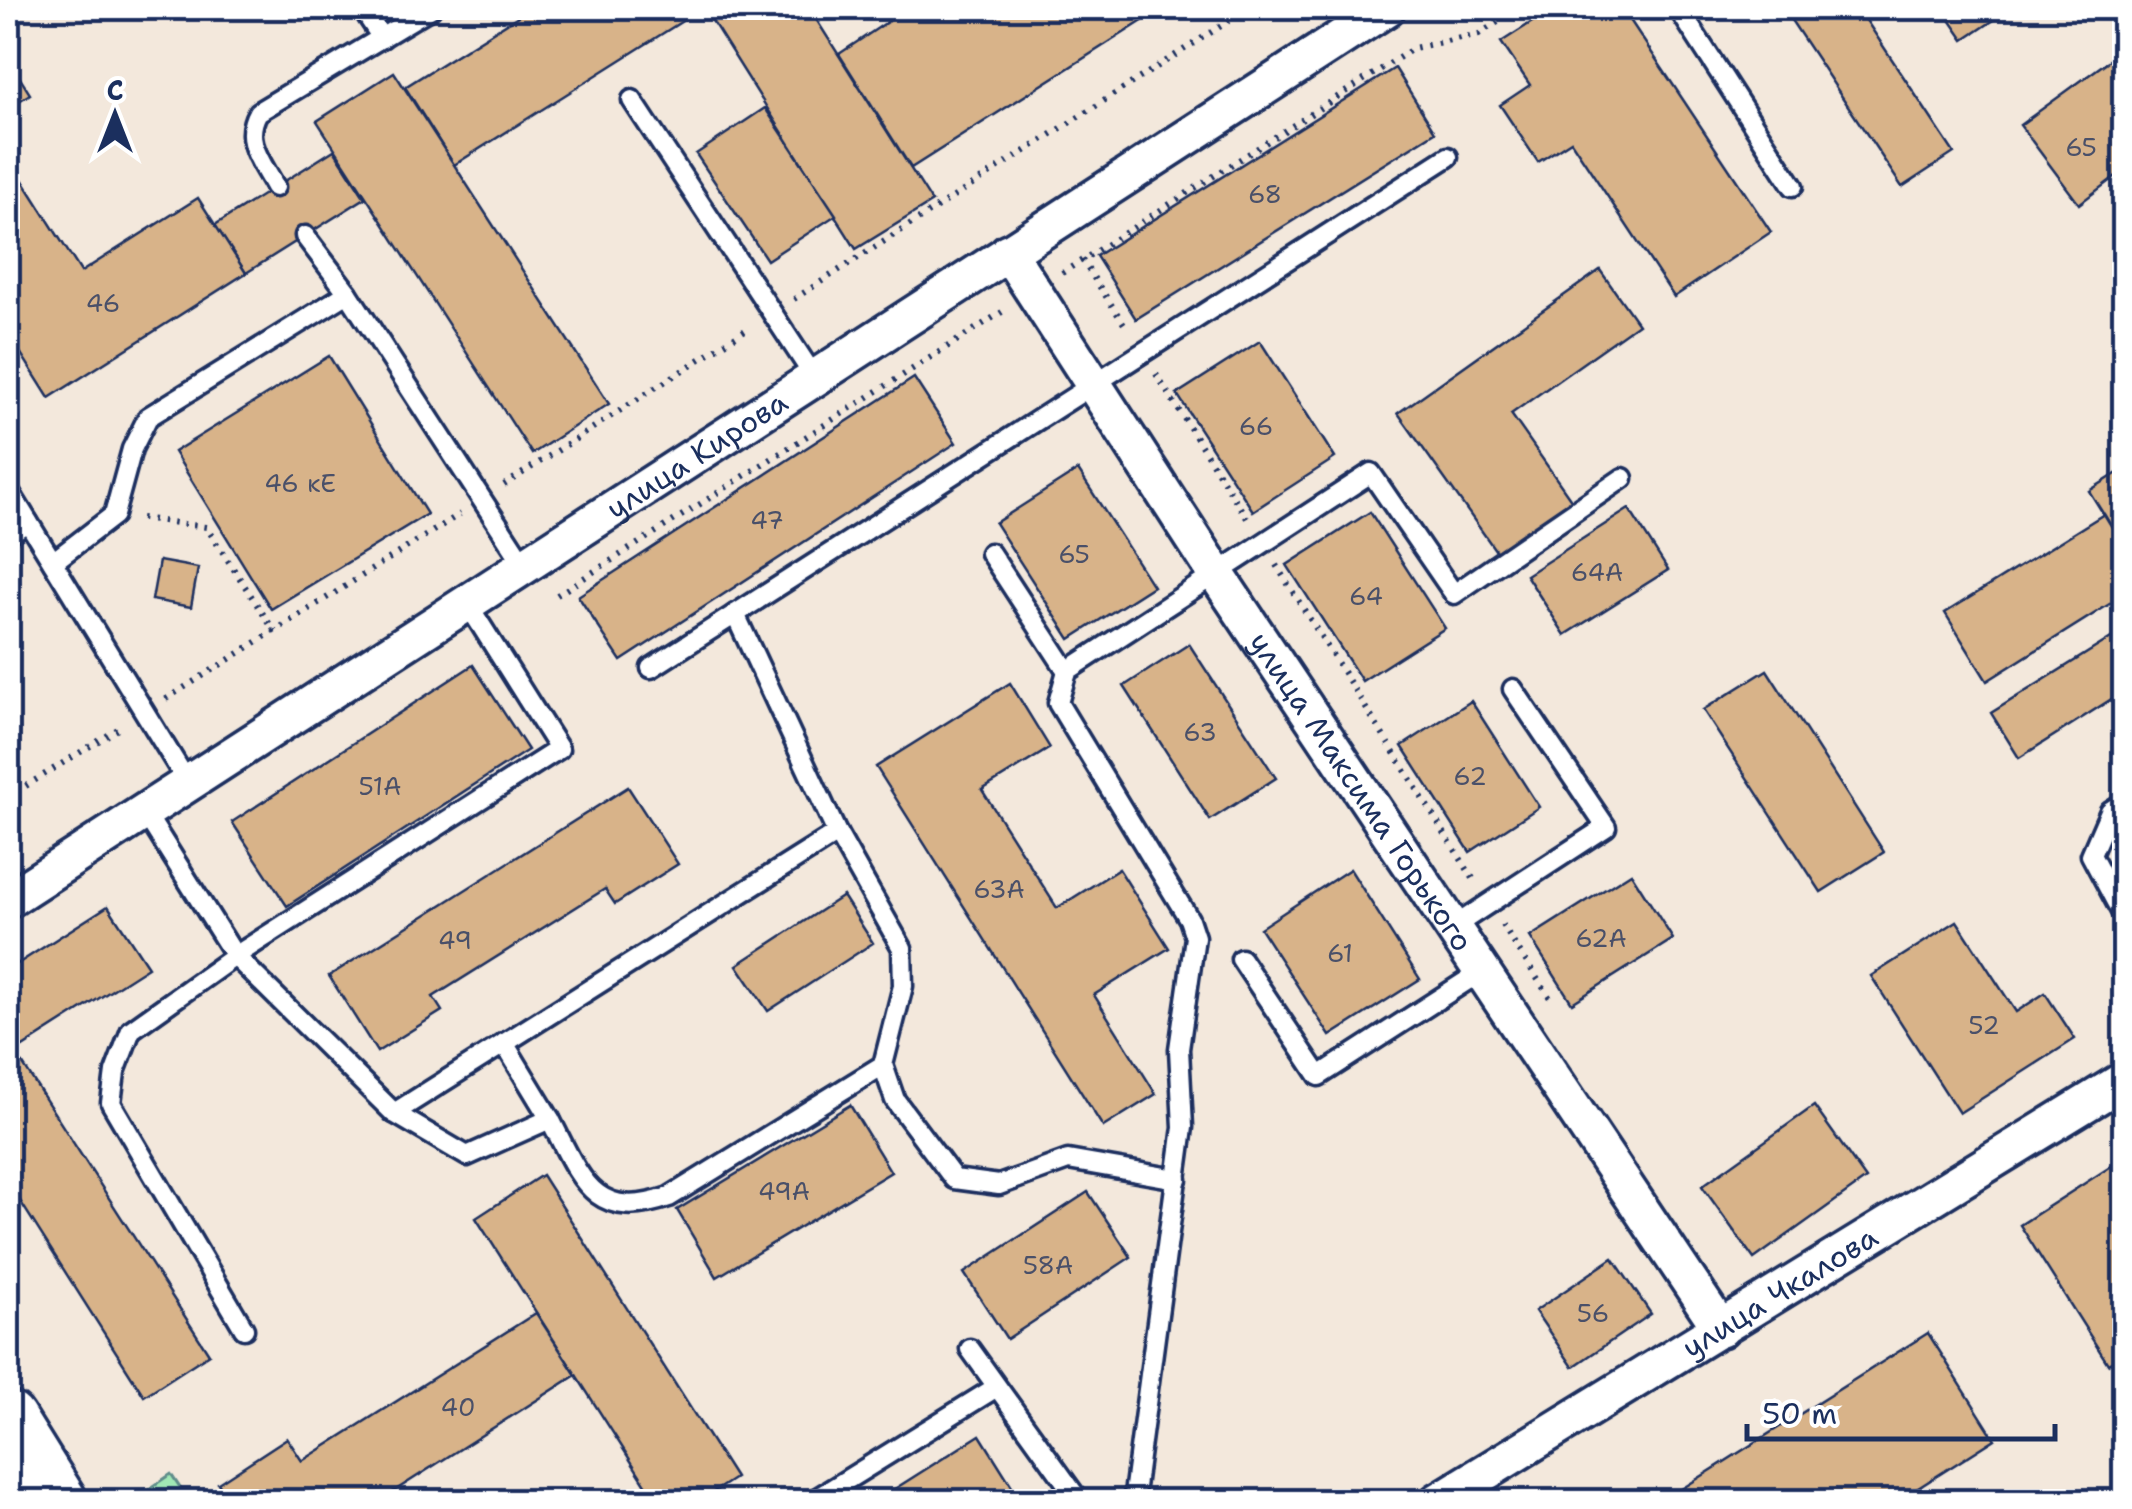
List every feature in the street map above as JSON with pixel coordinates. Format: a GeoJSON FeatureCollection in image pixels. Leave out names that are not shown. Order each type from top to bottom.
{"type":"FeatureCollection","features":[{"type":"Feature","properties":{"kind":"main road"},"geometry":{"type":"LineString","coordinates":[[8,1420],[59,1502]]}},
{"type":"Feature","properties":{"kind":"street","name":"улица Кирова"},"geometry":{"type":"LineString","coordinates":[[8,900],[1008,252],[1347,18],[1387,8]]}},
{"type":"Feature","properties":{"kind":"street","name":"улица Максима Горького"},"geometry":{"type":"LineString","coordinates":[[1008,252],[1215,572],[1722,1329]]}},
{"type":"Feature","properties":{"kind":"street","name":"улица Чкалова"},"geometry":{"type":"LineString","coordinates":[[1437,1502],[2124,1080]]}},
{"type":"Feature","properties":{"kind":"lane"},"geometry":{"type":"LineString","coordinates":[[362,8],[382,38]]}},
{"type":"Feature","properties":{"kind":"lane"},"geometry":{"type":"LineString","coordinates":[[274,187],[250,141],[250,126],[258,112],[431,8]]}},
{"type":"Feature","properties":{"kind":"lane"},"geometry":{"type":"LineString","coordinates":[[1678,8],[1793,186]]}},
{"type":"Feature","properties":{"kind":"lane"},"geometry":{"type":"LineString","coordinates":[[632,100],[815,378]]}},
{"type":"Feature","properties":{"kind":"lane"},"geometry":{"type":"LineString","coordinates":[[651,668],[1448,157]]}},
{"type":"Feature","properties":{"kind":"lane"},"geometry":{"type":"LineString","coordinates":[[305,236],[348,292],[525,566]]}},
{"type":"Feature","properties":{"kind":"lane"},"geometry":{"type":"LineString","coordinates":[[53,562],[114,515],[132,448],[148,417],[348,292]]}},
{"type":"Feature","properties":{"kind":"lane"},"geometry":{"type":"LineString","coordinates":[[1134,1502],[1177,1180],[1182,1128],[1179,1050],[1195,937],[1189,919],[1058,703],[1066,671],[1371,472],[1454,594],[1623,478]]}},
{"type":"Feature","properties":{"kind":"lane"},"geometry":{"type":"LineString","coordinates":[[8,489],[188,782]]}},
{"type":"Feature","properties":{"kind":"lane"},"geometry":{"type":"LineString","coordinates":[[8,534],[28,522]]}},
{"type":"Feature","properties":{"kind":"lane"},"geometry":{"type":"LineString","coordinates":[[990,552],[1066,671]]}},
{"type":"Feature","properties":{"kind":"lane"},"geometry":{"type":"LineString","coordinates":[[244,1329],[128,1138],[111,1103],[115,1072],[131,1030],[235,956],[559,749],[468,603]]}},
{"type":"Feature","properties":{"kind":"lane"},"geometry":{"type":"LineString","coordinates":[[735,614],[837,832],[902,948],[903,986],[883,1064],[896,1100],[954,1179],[1000,1185],[1068,1160],[1177,1180]]}},
{"type":"Feature","properties":{"kind":"lane"},"geometry":{"type":"LineString","coordinates":[[1453,927],[1606,827],[1513,690]]}},
{"type":"Feature","properties":{"kind":"lane"},"geometry":{"type":"LineString","coordinates":[[2124,802],[2110,811],[2091,855],[2124,917]]}},
{"type":"Feature","properties":{"kind":"lane"},"geometry":{"type":"LineString","coordinates":[[144,811],[235,956],[394,1113],[467,1156],[550,1118]]}},
{"type":"Feature","properties":{"kind":"lane"},"geometry":{"type":"LineString","coordinates":[[394,1113],[837,832]]}},
{"type":"Feature","properties":{"kind":"lane"},"geometry":{"type":"LineString","coordinates":[[1241,959],[1319,1076],[1482,972]]}},
{"type":"Feature","properties":{"kind":"lane"},"geometry":{"type":"LineString","coordinates":[[504,1043],[576,1168],[608,1204],[636,1208],[669,1196],[883,1064]]}},
{"type":"Feature","properties":{"kind":"lane"},"geometry":{"type":"LineString","coordinates":[[970,1348],[994,1388],[1080,1502]]}},
{"type":"Feature","properties":{"kind":"lane"},"geometry":{"type":"LineString","coordinates":[[811,1502],[994,1388]]}},
{"type":"Feature","properties":{"kind":"path"},"geometry":{"type":"LineString","coordinates":[[8,797],[275,632],[1249,8]]}},
{"type":"Feature","properties":{"kind":"path"},"geometry":{"type":"LineString","coordinates":[[1057,276],[1414,48],[1478,34],[1520,8]]}},
{"type":"Feature","properties":{"kind":"path"},"geometry":{"type":"LineString","coordinates":[[1082,260],[1554,1004]]}},
{"type":"Feature","properties":{"kind":"path"},"geometry":{"type":"LineString","coordinates":[[114,515],[206,526],[275,632]]}},
{"type":"Feature","properties":{"kind":"green space"},"geometry":{"type":"Polygon","coordinates":[[[171,1474],[189,1501],[140,1501],[137,1497],[171,1474]]]}},
{"type":"Feature","properties":{"kind":"building"},"geometry":{"type":"Polygon","coordinates":[[[531,8],[703,8],[454,165],[405,87],[531,8]]]}},
{"type":"Feature","properties":{"kind":"building"},"geometry":{"type":"Polygon","coordinates":[[[704,8],[809,8],[932,202],[856,249],[704,8]]]}},
{"type":"Feature","properties":{"kind":"building"},"geometry":{"type":"Polygon","coordinates":[[[908,8],[1163,8],[911,168],[839,54],[908,8]]]}},
{"type":"Feature","properties":{"kind":"building"},"geometry":{"type":"Polygon","coordinates":[[[1554,8],[1622,8],[1771,232],[1674,297],[1571,141],[1538,162],[1500,105],[1530,85],[1501,42],[1554,8]]]}},
{"type":"Feature","properties":{"kind":"building"},"geometry":{"type":"Polygon","coordinates":[[[1783,8],[1858,8],[1954,153],[1902,187],[1783,8]]]}},
{"type":"Feature","properties":{"kind":"building"},"geometry":{"type":"Polygon","coordinates":[[[1942,8],[2012,8],[1964,40],[1942,8]]]}},
{"type":"Feature","properties":{"kind":"building"},"geometry":{"type":"Polygon","coordinates":[[[2122,51],[2124,170],[2079,204],[2020,125],[2122,51]]]}},
{"type":"Feature","properties":{"kind":"building"},"geometry":{"type":"Polygon","coordinates":[[[8,59],[30,94],[8,108],[8,59]]]}},
{"type":"Feature","properties":{"kind":"building"},"geometry":{"type":"Polygon","coordinates":[[[1395,68],[1435,132],[1136,319],[1096,256],[1395,68]]]}},
{"type":"Feature","properties":{"kind":"building"},"geometry":{"type":"Polygon","coordinates":[[[394,72],[609,404],[532,454],[317,121],[394,72]]]}},
{"type":"Feature","properties":{"kind":"building"},"geometry":{"type":"Polygon","coordinates":[[[765,108],[836,215],[767,260],[696,154],[765,108]]]}},
{"type":"Feature","properties":{"kind":"building"},"geometry":{"type":"Polygon","coordinates":[[[334,150],[365,198],[246,273],[215,225],[334,150]]]}},
{"type":"Feature","properties":{"kind":"building"},"geometry":{"type":"Polygon","coordinates":[[[8,157],[81,272],[198,198],[246,273],[49,398],[8,333],[8,157]]]}},
{"type":"Feature","properties":{"kind":"building"},"geometry":{"type":"Polygon","coordinates":[[[1600,270],[1638,324],[1511,414],[1572,501],[1498,554],[1398,413],[1600,270]]]}},
{"type":"Feature","properties":{"kind":"building"},"geometry":{"type":"Polygon","coordinates":[[[1260,341],[1335,458],[1253,511],[1177,394],[1260,341]]]}},
{"type":"Feature","properties":{"kind":"building"},"geometry":{"type":"Polygon","coordinates":[[[329,356],[427,514],[271,609],[174,452],[329,356]]]}},
{"type":"Feature","properties":{"kind":"building"},"geometry":{"type":"Polygon","coordinates":[[[914,378],[956,443],[621,661],[578,596],[914,378]]]}},
{"type":"Feature","properties":{"kind":"building"},"geometry":{"type":"Polygon","coordinates":[[[2124,469],[2124,547],[2089,491],[2124,469]]]}},
{"type":"Feature","properties":{"kind":"building"},"geometry":{"type":"Polygon","coordinates":[[[1078,470],[1153,586],[1070,639],[995,523],[1078,470]]]}},
{"type":"Feature","properties":{"kind":"building"},"geometry":{"type":"Polygon","coordinates":[[[1629,509],[1668,570],[1565,635],[1526,575],[1629,509]]]}},
{"type":"Feature","properties":{"kind":"building"},"geometry":{"type":"Polygon","coordinates":[[[1370,512],[1445,628],[1362,681],[1287,565],[1370,512]]]}},
{"type":"Feature","properties":{"kind":"building"},"geometry":{"type":"Polygon","coordinates":[[[2104,514],[2124,547],[2124,595],[1987,681],[1945,613],[2104,514]]]}},
{"type":"Feature","properties":{"kind":"building"},"geometry":{"type":"Polygon","coordinates":[[[159,561],[198,568],[191,607],[152,600],[159,561]]]}},
{"type":"Feature","properties":{"kind":"building"},"geometry":{"type":"Polygon","coordinates":[[[2124,630],[2124,691],[2019,758],[1991,713],[2124,630]]]}},
{"type":"Feature","properties":{"kind":"building"},"geometry":{"type":"Polygon","coordinates":[[[1189,644],[1276,778],[1210,820],[1124,686],[1189,644]]]}},
{"type":"Feature","properties":{"kind":"building"},"geometry":{"type":"Polygon","coordinates":[[[473,665],[528,750],[287,906],[232,822],[473,665]]]}},
{"type":"Feature","properties":{"kind":"building"},"geometry":{"type":"Polygon","coordinates":[[[1767,670],[1884,852],[1821,892],[1703,710],[1767,670]]]}},
{"type":"Feature","properties":{"kind":"building"},"geometry":{"type":"Polygon","coordinates":[[[1010,683],[1050,748],[982,790],[1057,908],[1119,869],[1169,948],[1094,995],[1156,1094],[1103,1127],[876,767],[1010,683]]]}},
{"type":"Feature","properties":{"kind":"building"},"geometry":{"type":"Polygon","coordinates":[[[1471,701],[1539,807],[1470,852],[1402,746],[1471,701]]]}},
{"type":"Feature","properties":{"kind":"building"},"geometry":{"type":"Polygon","coordinates":[[[628,787],[678,864],[615,904],[605,889],[433,997],[442,1011],[377,1052],[329,976],[628,787]]]}},
{"type":"Feature","properties":{"kind":"building"},"geometry":{"type":"Polygon","coordinates":[[[1350,869],[1420,979],[1330,1036],[1260,928],[1350,869]]]}},
{"type":"Feature","properties":{"kind":"building"},"geometry":{"type":"Polygon","coordinates":[[[1631,873],[1673,939],[1572,1003],[1530,937],[1631,873]]]}},
{"type":"Feature","properties":{"kind":"building"},"geometry":{"type":"Polygon","coordinates":[[[843,896],[873,943],[768,1011],[737,965],[843,896]]]}},
{"type":"Feature","properties":{"kind":"building"},"geometry":{"type":"Polygon","coordinates":[[[108,906],[148,967],[15,1052],[209,1354],[144,1396],[8,1182],[8,970],[108,906]]]}},
{"type":"Feature","properties":{"kind":"building"},"geometry":{"type":"Polygon","coordinates":[[[1957,921],[2016,1012],[2045,993],[2075,1039],[1959,1113],[1871,976],[1957,921]]]}},
{"type":"Feature","properties":{"kind":"building"},"geometry":{"type":"Polygon","coordinates":[[[850,1105],[891,1172],[717,1277],[677,1210],[850,1105]]]}},
{"type":"Feature","properties":{"kind":"building"},"geometry":{"type":"Polygon","coordinates":[[[1814,1106],[1866,1179],[1754,1259],[1702,1186],[1814,1106]]]}},
{"type":"Feature","properties":{"kind":"building"},"geometry":{"type":"Polygon","coordinates":[[[2124,1158],[2124,1354],[2108,1364],[2020,1225],[2124,1158]]]}},
{"type":"Feature","properties":{"kind":"building"},"geometry":{"type":"Polygon","coordinates":[[[542,1175],[735,1478],[698,1502],[657,1502],[476,1218],[542,1175]]]}},
{"type":"Feature","properties":{"kind":"building"},"geometry":{"type":"Polygon","coordinates":[[[1088,1192],[1131,1257],[1007,1339],[964,1273],[1088,1192]]]}},
{"type":"Feature","properties":{"kind":"building"},"geometry":{"type":"Polygon","coordinates":[[[1613,1258],[1651,1314],[1573,1367],[1535,1311],[1613,1258]]]}},
{"type":"Feature","properties":{"kind":"building"},"geometry":{"type":"Polygon","coordinates":[[[536,1313],[576,1375],[377,1502],[230,1502],[218,1483],[287,1438],[302,1461],[536,1313]]]}},
{"type":"Feature","properties":{"kind":"building"},"geometry":{"type":"Polygon","coordinates":[[[1928,1333],[1995,1439],[1896,1502],[1661,1502],[1928,1333]]]}},
{"type":"Feature","properties":{"kind":"building"},"geometry":{"type":"Polygon","coordinates":[[[980,1435],[1022,1502],[874,1502],[980,1435]]]}}]}
